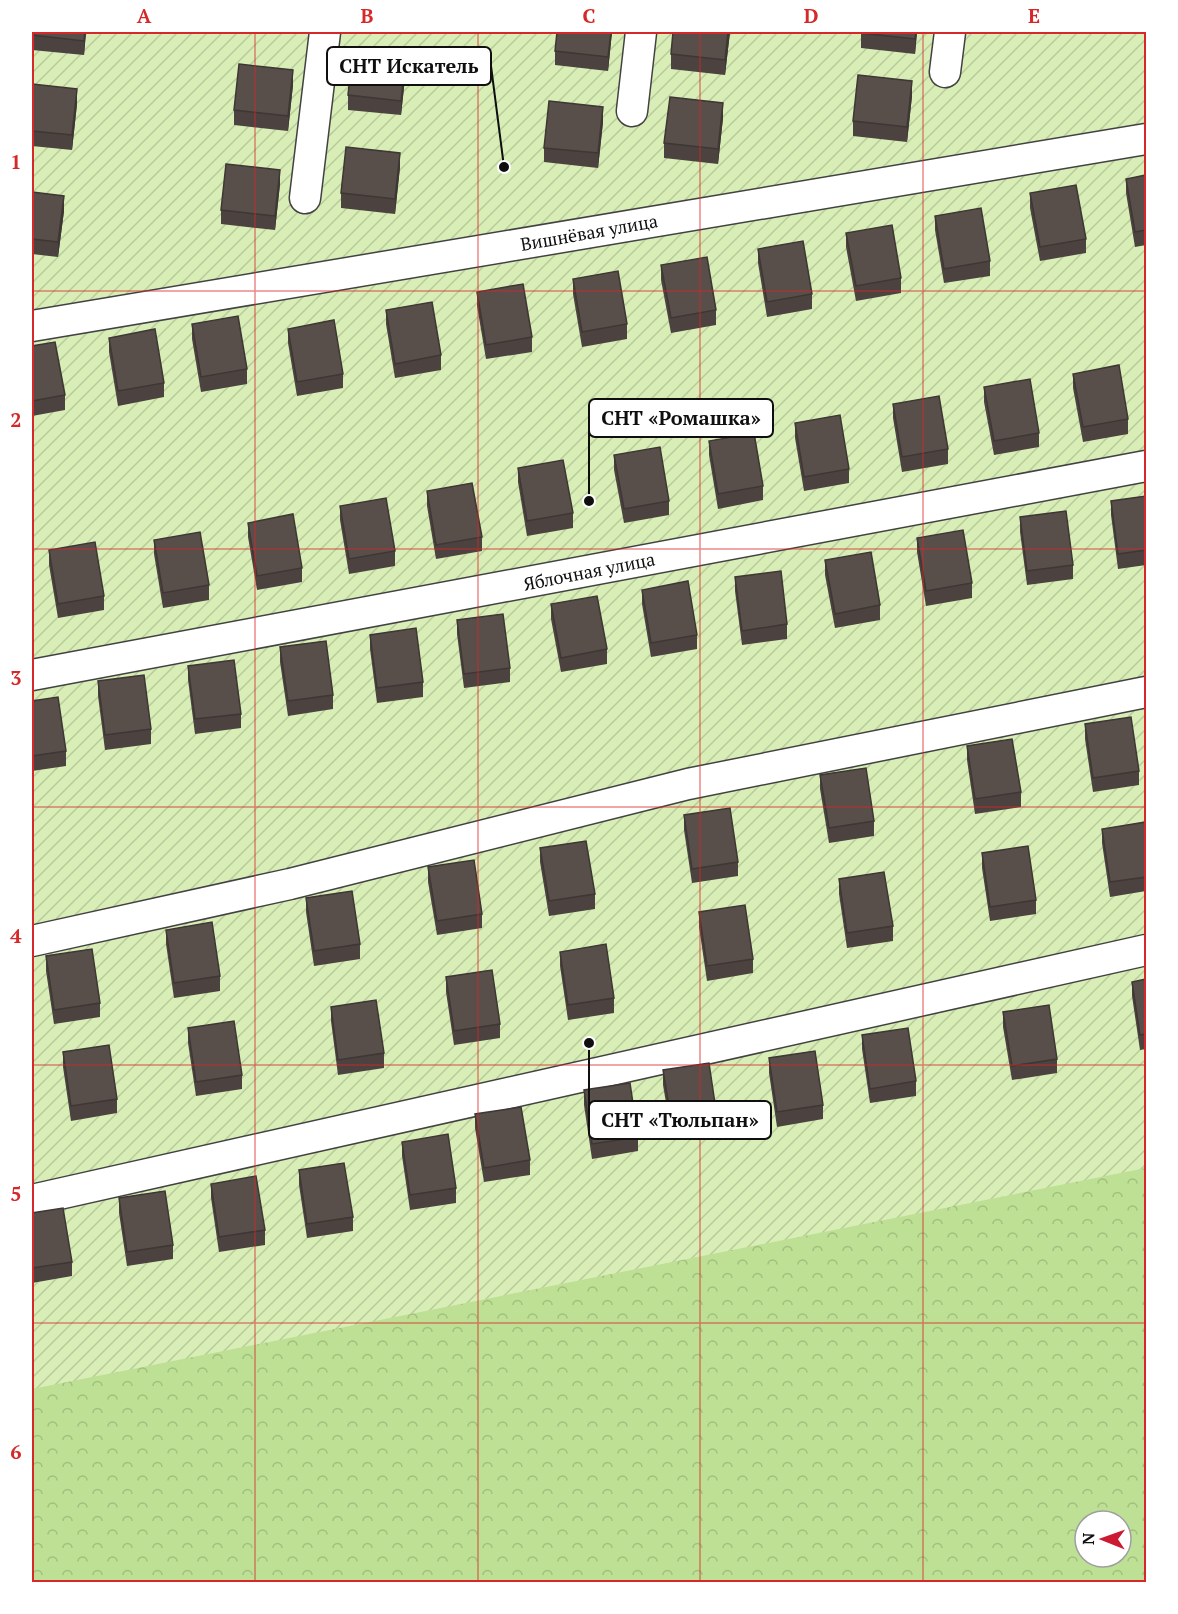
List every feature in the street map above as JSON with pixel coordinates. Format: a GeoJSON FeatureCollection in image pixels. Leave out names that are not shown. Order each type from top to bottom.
{"type":"FeatureCollection","features":[{"type":"Feature","properties":{"kind":"street"},"geometry":{"type":"LineString","coordinates":[[305,198],[325,32]]}},
{"type":"Feature","properties":{"kind":"street"},"geometry":{"type":"LineString","coordinates":[[632,111],[641,32]]}},
{"type":"Feature","properties":{"kind":"street"},"geometry":{"type":"LineString","coordinates":[[945,72],[950,32]]}},
{"type":"Feature","properties":{"kind":"street","name":"Вишнёвая улица"},"geometry":{"type":"LineString","coordinates":[[32,326],[1146,139]]}},
{"type":"Feature","properties":{"kind":"street","name":"Яблочная улица"},"geometry":{"type":"LineString","coordinates":[[32,675],[1146,466]]}},
{"type":"Feature","properties":{"kind":"street"},"geometry":{"type":"LineString","coordinates":[[32,941],[290,884],[688,784],[1146,692]]}},
{"type":"Feature","properties":{"kind":"street"},"geometry":{"type":"LineString","coordinates":[[32,1200],[1146,950]]}},
{"type":"Feature","properties":{"kind":"green space"},"geometry":{"type":"Polygon","coordinates":[[[32,32],[1146,32],[1146,1168],[32,1389],[32,32]]]}},
{"type":"Feature","properties":{"kind":"green space"},"geometry":{"type":"Polygon","coordinates":[[[1146,1094],[1146,1582],[32,1582],[32,1359],[1146,1094]]]}},
{"type":"Feature","properties":{"kind":"building"},"geometry":{"type":"Polygon","coordinates":[[[32,32],[85,32],[84,41],[32,35],[32,32]]]}},
{"type":"Feature","properties":{"kind":"building"},"geometry":{"type":"Polygon","coordinates":[[[557,32],[611,32],[608,57],[555,51],[557,32]]]}},
{"type":"Feature","properties":{"kind":"building"},"geometry":{"type":"Polygon","coordinates":[[[673,32],[728,32],[725,60],[671,54],[673,32]]]}},
{"type":"Feature","properties":{"kind":"building"},"geometry":{"type":"Polygon","coordinates":[[[861,32],[916,32],[915,39],[861,32]]]}},
{"type":"Feature","properties":{"kind":"building"},"geometry":{"type":"Polygon","coordinates":[[[353,48],[406,55],[401,101],[348,95],[353,48]]]}},
{"type":"Feature","properties":{"kind":"building"},"geometry":{"type":"Polygon","coordinates":[[[239,64],[293,70],[288,116],[234,110],[239,64]]]}},
{"type":"Feature","properties":{"kind":"building"},"geometry":{"type":"Polygon","coordinates":[[[858,75],[912,81],[907,127],[853,121],[858,75]]]}},
{"type":"Feature","properties":{"kind":"building"},"geometry":{"type":"Polygon","coordinates":[[[32,84],[77,89],[72,135],[32,131],[32,84]]]}},
{"type":"Feature","properties":{"kind":"building"},"geometry":{"type":"Polygon","coordinates":[[[670,97],[723,103],[718,149],[664,143],[670,97]]]}},
{"type":"Feature","properties":{"kind":"building"},"geometry":{"type":"Polygon","coordinates":[[[549,101],[603,107],[598,153],[544,148],[549,101]]]}},
{"type":"Feature","properties":{"kind":"building"},"geometry":{"type":"Polygon","coordinates":[[[346,147],[400,153],[395,199],[341,193],[346,147]]]}},
{"type":"Feature","properties":{"kind":"building"},"geometry":{"type":"Polygon","coordinates":[[[226,164],[280,170],[275,216],[221,210],[226,164]]]}},
{"type":"Feature","properties":{"kind":"building"},"geometry":{"type":"Polygon","coordinates":[[[1146,175],[1146,230],[1135,232],[1126,179],[1146,175]]]}},
{"type":"Feature","properties":{"kind":"building"},"geometry":{"type":"Polygon","coordinates":[[[1076,185],[1086,239],[1040,247],[1030,193],[1076,185]]]}},
{"type":"Feature","properties":{"kind":"building"},"geometry":{"type":"Polygon","coordinates":[[[32,192],[64,196],[58,242],[32,239],[32,192]]]}},
{"type":"Feature","properties":{"kind":"building"},"geometry":{"type":"Polygon","coordinates":[[[981,208],[990,261],[944,269],[935,216],[981,208]]]}},
{"type":"Feature","properties":{"kind":"building"},"geometry":{"type":"Polygon","coordinates":[[[892,225],[901,278],[856,286],[846,233],[892,225]]]}},
{"type":"Feature","properties":{"kind":"building"},"geometry":{"type":"Polygon","coordinates":[[[803,241],[812,294],[767,302],[758,249],[803,241]]]}},
{"type":"Feature","properties":{"kind":"building"},"geometry":{"type":"Polygon","coordinates":[[[707,257],[716,310],[671,318],[661,265],[707,257]]]}},
{"type":"Feature","properties":{"kind":"building"},"geometry":{"type":"Polygon","coordinates":[[[618,271],[627,324],[582,332],[573,279],[618,271]]]}},
{"type":"Feature","properties":{"kind":"building"},"geometry":{"type":"Polygon","coordinates":[[[523,284],[532,337],[486,345],[477,292],[523,284]]]}},
{"type":"Feature","properties":{"kind":"building"},"geometry":{"type":"Polygon","coordinates":[[[432,302],[441,355],[395,364],[386,310],[432,302]]]}},
{"type":"Feature","properties":{"kind":"building"},"geometry":{"type":"Polygon","coordinates":[[[238,316],[247,369],[201,377],[192,324],[238,316]]]}},
{"type":"Feature","properties":{"kind":"building"},"geometry":{"type":"Polygon","coordinates":[[[334,320],[343,374],[297,382],[288,329],[334,320]]]}},
{"type":"Feature","properties":{"kind":"building"},"geometry":{"type":"Polygon","coordinates":[[[155,329],[164,383],[118,391],[109,338],[155,329]]]}},
{"type":"Feature","properties":{"kind":"building"},"geometry":{"type":"Polygon","coordinates":[[[55,342],[65,395],[32,401],[32,346],[55,342]]]}},
{"type":"Feature","properties":{"kind":"building"},"geometry":{"type":"Polygon","coordinates":[[[1119,365],[1128,419],[1083,427],[1073,374],[1119,365]]]}},
{"type":"Feature","properties":{"kind":"building"},"geometry":{"type":"Polygon","coordinates":[[[1030,379],[1039,433],[994,441],[984,387],[1030,379]]]}},
{"type":"Feature","properties":{"kind":"building"},"geometry":{"type":"Polygon","coordinates":[[[939,396],[948,449],[902,457],[893,404],[939,396]]]}},
{"type":"Feature","properties":{"kind":"building"},"geometry":{"type":"Polygon","coordinates":[[[840,415],[849,469],[804,477],[795,423],[840,415]]]}},
{"type":"Feature","properties":{"kind":"building"},"geometry":{"type":"Polygon","coordinates":[[[754,433],[763,486],[718,494],[709,441],[754,433]]]}},
{"type":"Feature","properties":{"kind":"building"},"geometry":{"type":"Polygon","coordinates":[[[660,447],[669,501],[624,509],[614,455],[660,447]]]}},
{"type":"Feature","properties":{"kind":"building"},"geometry":{"type":"Polygon","coordinates":[[[563,460],[573,513],[527,521],[518,468],[563,460]]]}},
{"type":"Feature","properties":{"kind":"building"},"geometry":{"type":"Polygon","coordinates":[[[472,483],[482,537],[436,545],[427,491],[472,483]]]}},
{"type":"Feature","properties":{"kind":"building"},"geometry":{"type":"Polygon","coordinates":[[[1146,496],[1146,550],[1118,554],[1111,501],[1146,496]]]}},
{"type":"Feature","properties":{"kind":"building"},"geometry":{"type":"Polygon","coordinates":[[[386,498],[395,551],[349,559],[340,506],[386,498]]]}},
{"type":"Feature","properties":{"kind":"building"},"geometry":{"type":"Polygon","coordinates":[[[1066,511],[1073,565],[1027,571],[1020,517],[1066,511]]]}},
{"type":"Feature","properties":{"kind":"building"},"geometry":{"type":"Polygon","coordinates":[[[293,514],[302,568],[257,576],[248,523],[293,514]]]}},
{"type":"Feature","properties":{"kind":"building"},"geometry":{"type":"Polygon","coordinates":[[[963,530],[972,583],[926,591],[917,538],[963,530]]]}},
{"type":"Feature","properties":{"kind":"building"},"geometry":{"type":"Polygon","coordinates":[[[200,532],[209,585],[163,593],[154,540],[200,532]]]}},
{"type":"Feature","properties":{"kind":"building"},"geometry":{"type":"Polygon","coordinates":[[[95,542],[104,596],[58,604],[49,550],[95,542]]]}},
{"type":"Feature","properties":{"kind":"building"},"geometry":{"type":"Polygon","coordinates":[[[871,552],[880,605],[835,614],[825,560],[871,552]]]}},
{"type":"Feature","properties":{"kind":"building"},"geometry":{"type":"Polygon","coordinates":[[[781,571],[787,624],[742,631],[735,577],[781,571]]]}},
{"type":"Feature","properties":{"kind":"building"},"geometry":{"type":"Polygon","coordinates":[[[688,581],[697,635],[651,643],[642,590],[688,581]]]}},
{"type":"Feature","properties":{"kind":"building"},"geometry":{"type":"Polygon","coordinates":[[[597,596],[607,649],[561,658],[551,604],[597,596]]]}},
{"type":"Feature","properties":{"kind":"building"},"geometry":{"type":"Polygon","coordinates":[[[503,614],[510,668],[464,674],[457,620],[503,614]]]}},
{"type":"Feature","properties":{"kind":"building"},"geometry":{"type":"Polygon","coordinates":[[[416,628],[423,682],[377,688],[370,635],[416,628]]]}},
{"type":"Feature","properties":{"kind":"building"},"geometry":{"type":"Polygon","coordinates":[[[326,641],[333,695],[288,701],[280,647],[326,641]]]}},
{"type":"Feature","properties":{"kind":"building"},"geometry":{"type":"Polygon","coordinates":[[[234,660],[241,714],[195,719],[188,666],[234,660]]]}},
{"type":"Feature","properties":{"kind":"building"},"geometry":{"type":"Polygon","coordinates":[[[144,675],[151,729],[105,735],[98,681],[144,675]]]}},
{"type":"Feature","properties":{"kind":"building"},"geometry":{"type":"Polygon","coordinates":[[[58,697],[66,751],[32,756],[32,701],[58,697]]]}},
{"type":"Feature","properties":{"kind":"building"},"geometry":{"type":"Polygon","coordinates":[[[1131,717],[1139,771],[1093,778],[1085,724],[1131,717]]]}},
{"type":"Feature","properties":{"kind":"building"},"geometry":{"type":"Polygon","coordinates":[[[1012,739],[1021,792],[975,799],[967,746],[1012,739]]]}},
{"type":"Feature","properties":{"kind":"building"},"geometry":{"type":"Polygon","coordinates":[[[866,768],[874,821],[829,828],[820,775],[866,768]]]}},
{"type":"Feature","properties":{"kind":"building"},"geometry":{"type":"Polygon","coordinates":[[[730,808],[738,862],[692,869],[684,815],[730,808]]]}},
{"type":"Feature","properties":{"kind":"building"},"geometry":{"type":"Polygon","coordinates":[[[1146,822],[1146,877],[1110,882],[1102,829],[1146,822]]]}},
{"type":"Feature","properties":{"kind":"building"},"geometry":{"type":"Polygon","coordinates":[[[586,841],[595,894],[549,901],[540,848],[586,841]]]}},
{"type":"Feature","properties":{"kind":"building"},"geometry":{"type":"Polygon","coordinates":[[[1028,846],[1036,900],[990,907],[982,853],[1028,846]]]}},
{"type":"Feature","properties":{"kind":"building"},"geometry":{"type":"Polygon","coordinates":[[[474,860],[482,914],[437,921],[428,867],[474,860]]]}},
{"type":"Feature","properties":{"kind":"building"},"geometry":{"type":"Polygon","coordinates":[[[884,872],[893,926],[847,933],[839,879],[884,872]]]}},
{"type":"Feature","properties":{"kind":"building"},"geometry":{"type":"Polygon","coordinates":[[[352,891],[360,944],[314,951],[306,898],[352,891]]]}},
{"type":"Feature","properties":{"kind":"building"},"geometry":{"type":"Polygon","coordinates":[[[745,905],[753,959],[707,966],[699,912],[745,905]]]}},
{"type":"Feature","properties":{"kind":"building"},"geometry":{"type":"Polygon","coordinates":[[[212,922],[220,976],[174,983],[166,930],[212,922]]]}},
{"type":"Feature","properties":{"kind":"building"},"geometry":{"type":"Polygon","coordinates":[[[606,944],[614,998],[568,1005],[560,952],[606,944]]]}},
{"type":"Feature","properties":{"kind":"building"},"geometry":{"type":"Polygon","coordinates":[[[92,949],[100,1003],[54,1010],[46,956],[92,949]]]}},
{"type":"Feature","properties":{"kind":"building"},"geometry":{"type":"Polygon","coordinates":[[[492,970],[500,1024],[454,1031],[446,977],[492,970]]]}},
{"type":"Feature","properties":{"kind":"building"},"geometry":{"type":"Polygon","coordinates":[[[1146,979],[1146,1034],[1140,1035],[1132,982],[1146,979]]]}},
{"type":"Feature","properties":{"kind":"building"},"geometry":{"type":"Polygon","coordinates":[[[376,1000],[384,1053],[338,1060],[331,1007],[376,1000]]]}},
{"type":"Feature","properties":{"kind":"building"},"geometry":{"type":"Polygon","coordinates":[[[1049,1005],[1057,1059],[1012,1066],[1003,1012],[1049,1005]]]}},
{"type":"Feature","properties":{"kind":"building"},"geometry":{"type":"Polygon","coordinates":[[[234,1021],[242,1075],[196,1082],[188,1028],[234,1021]]]}},
{"type":"Feature","properties":{"kind":"building"},"geometry":{"type":"Polygon","coordinates":[[[908,1028],[916,1081],[870,1089],[862,1035],[908,1028]]]}},
{"type":"Feature","properties":{"kind":"building"},"geometry":{"type":"Polygon","coordinates":[[[109,1045],[117,1099],[71,1106],[63,1052],[109,1045]]]}},
{"type":"Feature","properties":{"kind":"building"},"geometry":{"type":"Polygon","coordinates":[[[815,1051],[823,1105],[777,1112],[769,1058],[815,1051]]]}},
{"type":"Feature","properties":{"kind":"building"},"geometry":{"type":"Polygon","coordinates":[[[709,1063],[717,1117],[672,1124],[663,1070],[709,1063]]]}},
{"type":"Feature","properties":{"kind":"building"},"geometry":{"type":"Polygon","coordinates":[[[630,1083],[638,1137],[592,1144],[584,1090],[630,1083]]]}},
{"type":"Feature","properties":{"kind":"building"},"geometry":{"type":"Polygon","coordinates":[[[521,1107],[530,1160],[484,1168],[475,1114],[521,1107]]]}},
{"type":"Feature","properties":{"kind":"building"},"geometry":{"type":"Polygon","coordinates":[[[448,1134],[456,1188],[410,1195],[402,1142],[448,1134]]]}},
{"type":"Feature","properties":{"kind":"building"},"geometry":{"type":"Polygon","coordinates":[[[344,1163],[353,1217],[307,1224],[299,1170],[344,1163]]]}},
{"type":"Feature","properties":{"kind":"building"},"geometry":{"type":"Polygon","coordinates":[[[256,1176],[265,1230],[219,1237],[211,1184],[256,1176]]]}},
{"type":"Feature","properties":{"kind":"building"},"geometry":{"type":"Polygon","coordinates":[[[165,1191],[173,1245],[127,1252],[119,1198],[165,1191]]]}},
{"type":"Feature","properties":{"kind":"building"},"geometry":{"type":"Polygon","coordinates":[[[63,1208],[72,1262],[32,1268],[32,1213],[63,1208]]]}},
{"type":"Feature","properties":{"kind":"place","name":"СНТ Искатель"},"geometry":{"type":"Point","coordinates":[504,167]}},
{"type":"Feature","properties":{"kind":"place","name":"СНТ «Ромашка»"},"geometry":{"type":"Point","coordinates":[589,501]}},
{"type":"Feature","properties":{"kind":"place","name":"СНТ «Тюльпан»"},"geometry":{"type":"Point","coordinates":[589,1043]}}]}
